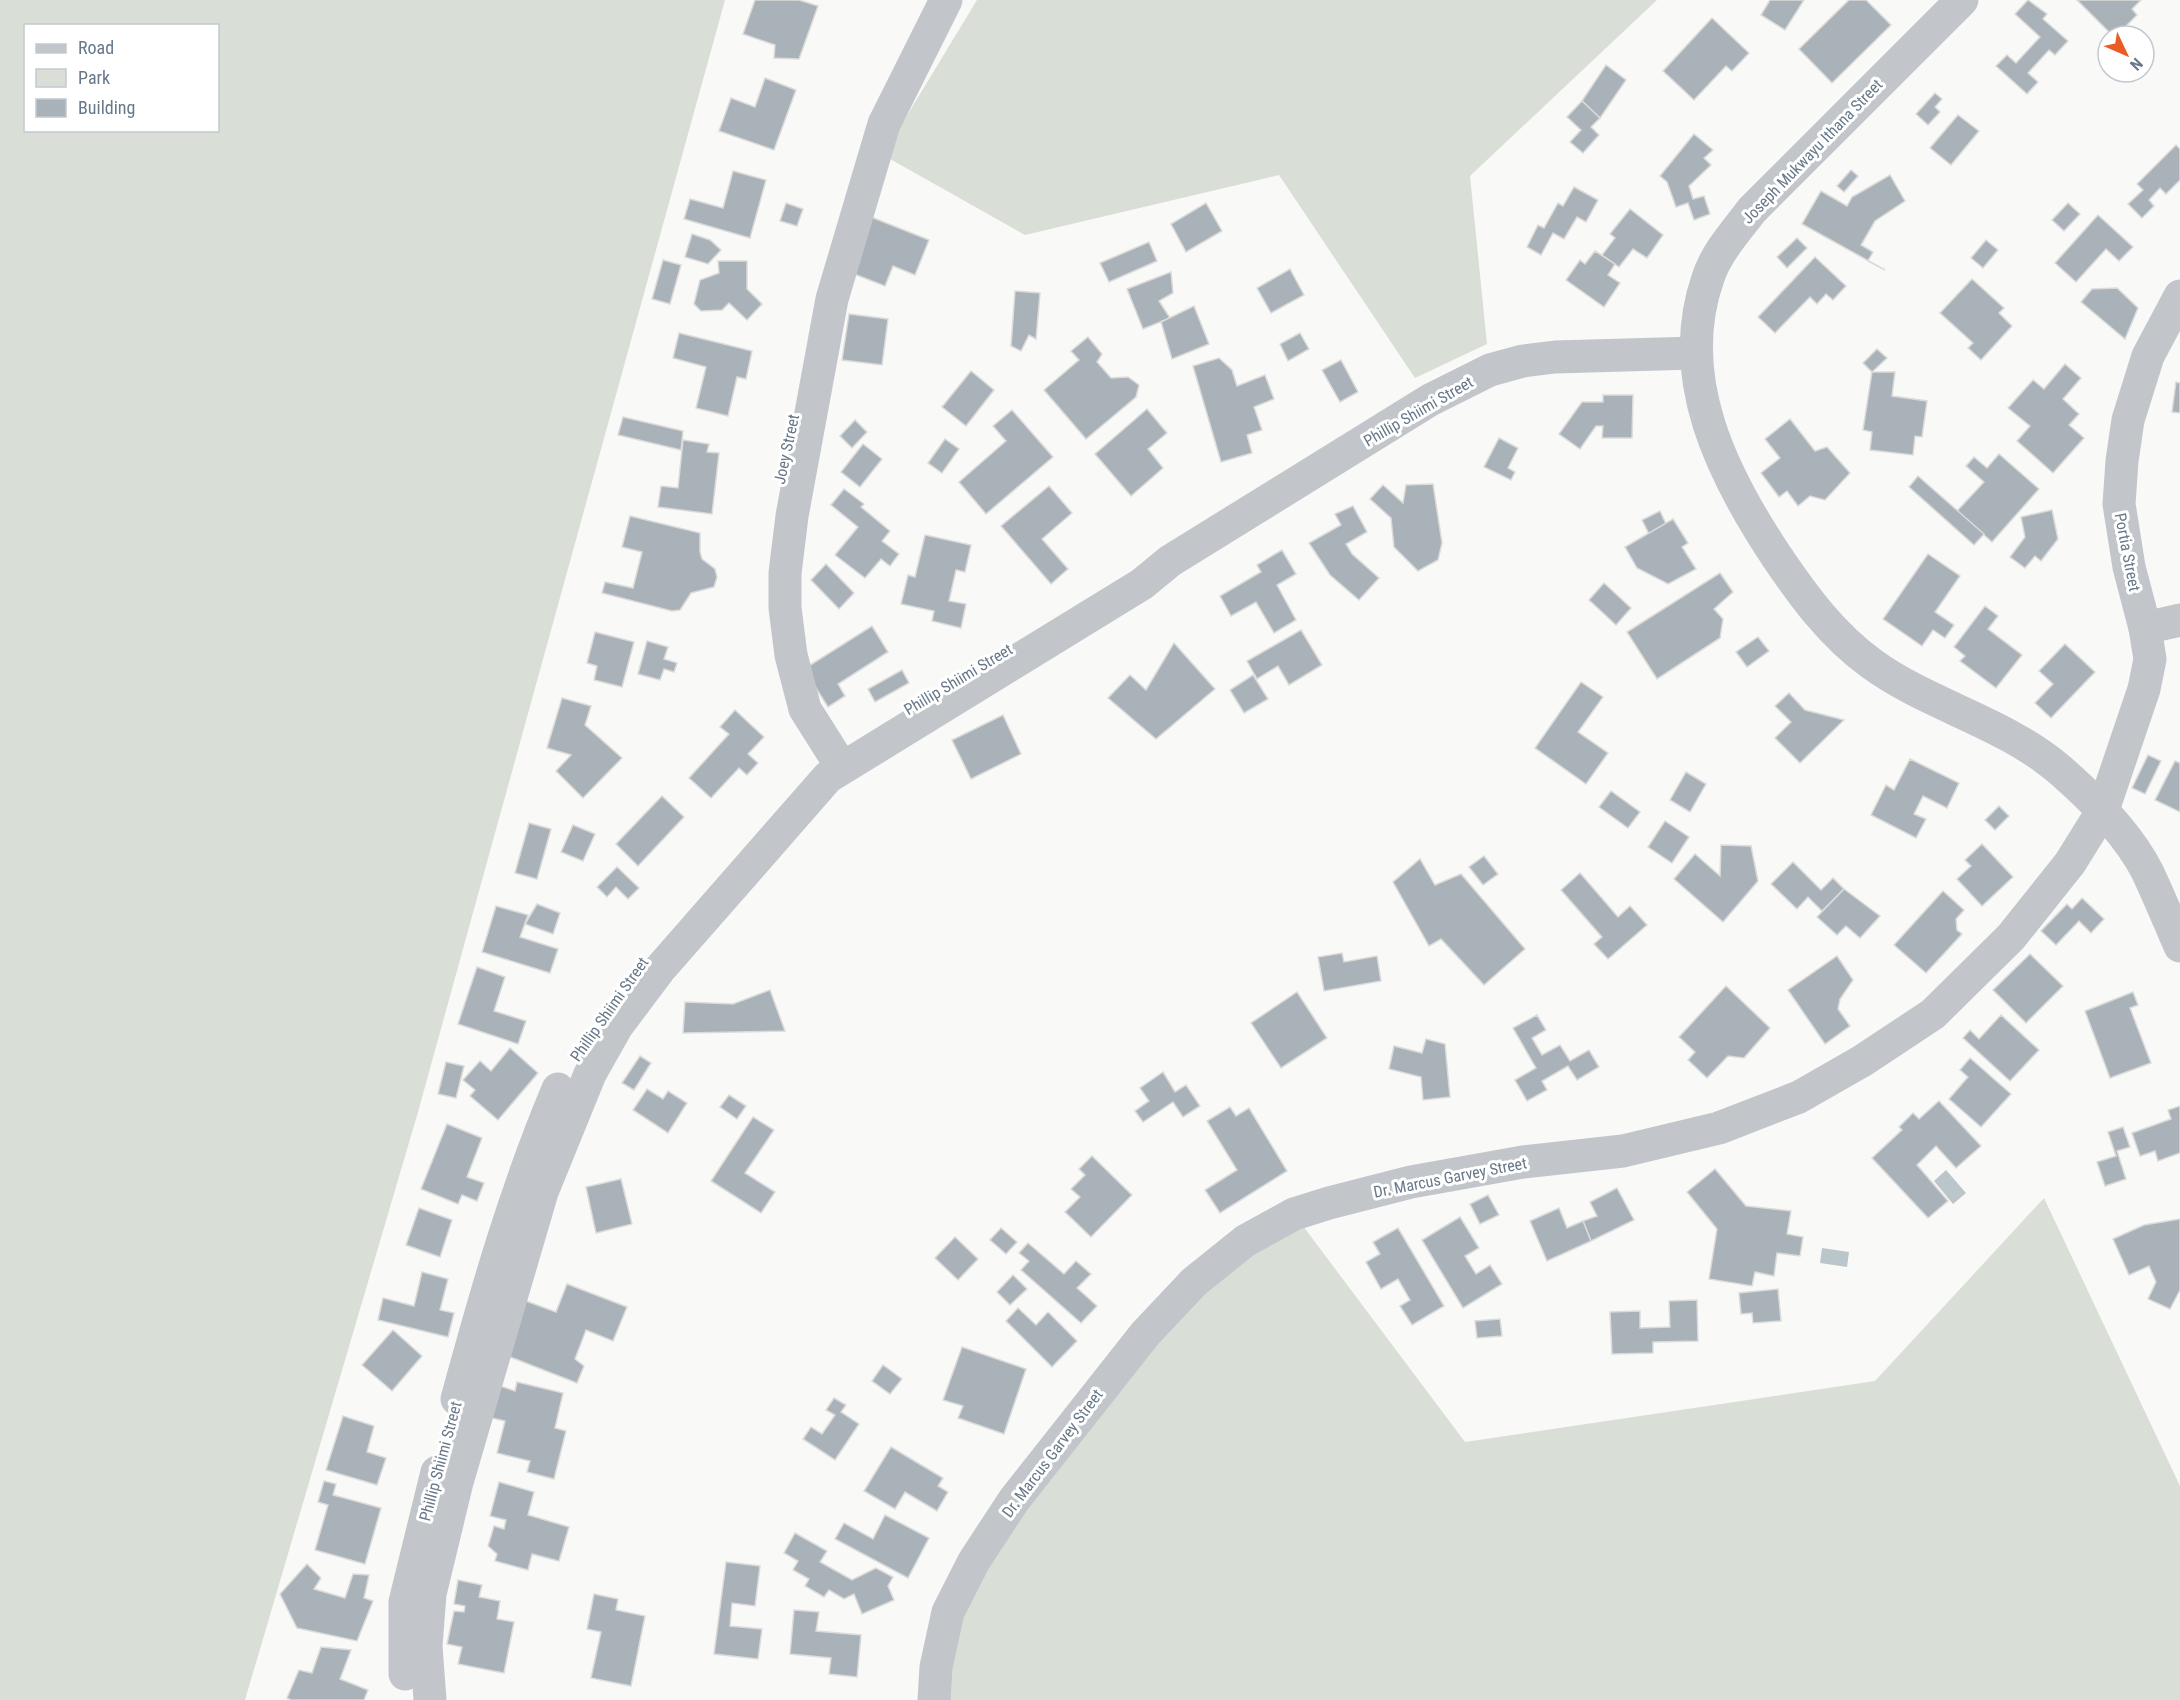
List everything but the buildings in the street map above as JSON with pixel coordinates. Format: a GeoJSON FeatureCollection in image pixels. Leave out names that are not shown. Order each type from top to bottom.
{"type":"FeatureCollection","features":[{"type":"Feature","properties":{"kind":"street","name":"Joey Street"},"geometry":{"type":"LineString","coordinates":[[831,765],[785,696],[770,658],[763,611],[765,569],[774,508],[819,279],[838,210],[868,143],[884,124],[946,0]]}},
{"type":"Feature","properties":{"kind":"street","name":"Joseph Mukwayu Ithana Street"},"geometry":{"type":"LineString","coordinates":[[1962,0],[1752,210],[1726,244],[1708,278],[1695,353],[1704,407],[1714,443],[1731,483],[1802,594],[1838,637],[1908,687],[2006,732],[2058,768],[2103,810],[2146,869],[2180,946]]}},
{"type":"Feature","properties":{"kind":"street","name":"Portia Street"},"geometry":{"type":"LineString","coordinates":[[2103,810],[2144,689],[2150,659],[2145,628],[2129,567],[2119,504],[2128,420],[2148,356],[2180,296]]}},
{"type":"Feature","properties":{"kind":"street","name":"Phillip Shiimi Street"},"geometry":{"type":"LineString","coordinates":[[407,1700],[405,1602],[413,1563],[501,1239],[532,1151],[569,1065],[628,976],[771,812],[831,765],[1134,572],[1154,563],[1170,561],[1430,400],[1490,370],[1523,361],[1555,357],[1695,353]]}},
{"type":"Feature","properties":{"kind":"street"},"geometry":{"type":"LineString","coordinates":[[2145,628],[2180,620]]}},
{"type":"Feature","properties":{"kind":"street","name":"Phillip Shiimi Street"},"geometry":{"type":"LineString","coordinates":[[430,1700],[426,1646],[430,1594],[457,1482],[539,1201],[571,1117],[590,1074],[617,1026],[652,980],[831,765]]}},
{"type":"Feature","properties":{"kind":"street","name":"Dr. Marcus Garvey Street"},"geometry":{"type":"LineString","coordinates":[[934,1700],[936,1667],[948,1612],[974,1561],[1014,1500],[1145,1334],[1194,1282],[1245,1241],[1294,1214],[1329,1203],[1411,1182],[1523,1162],[1623,1151],[1719,1128],[1799,1097],[1862,1061],[1933,1014],[2011,937],[2070,863],[2103,810]]}},
{"type":"Feature","properties":{"kind":"green space"},"geometry":{"type":"Polygon","coordinates":[[[0,0],[725,0],[418,1112],[245,1700],[0,1700],[0,0]]]}},
{"type":"Feature","properties":{"kind":"green space"},"geometry":{"type":"Polygon","coordinates":[[[977,0],[1657,0],[1470,176],[1487,344],[1415,378],[1279,175],[1025,235],[883,155],[977,0]]]}},
{"type":"Feature","properties":{"kind":"green space"},"geometry":{"type":"Polygon","coordinates":[[[2044,1198],[2180,1486],[2180,1700],[934,1700],[948,1612],[1145,1334],[1294,1214],[1465,1442],[1875,1381],[2044,1198]]]}},
{"type":"Feature","properties":{"kind":"shaded area"},"geometry":{"type":"Polygon","coordinates":[[[1946,1170],[1966,1193],[1953,1204],[1934,1181],[1946,1170]]]}},
{"type":"Feature","properties":{"kind":"shaded area"},"geometry":{"type":"Polygon","coordinates":[[[1822,1248],[1849,1252],[1847,1267],[1820,1263],[1822,1248]]]}}]}
